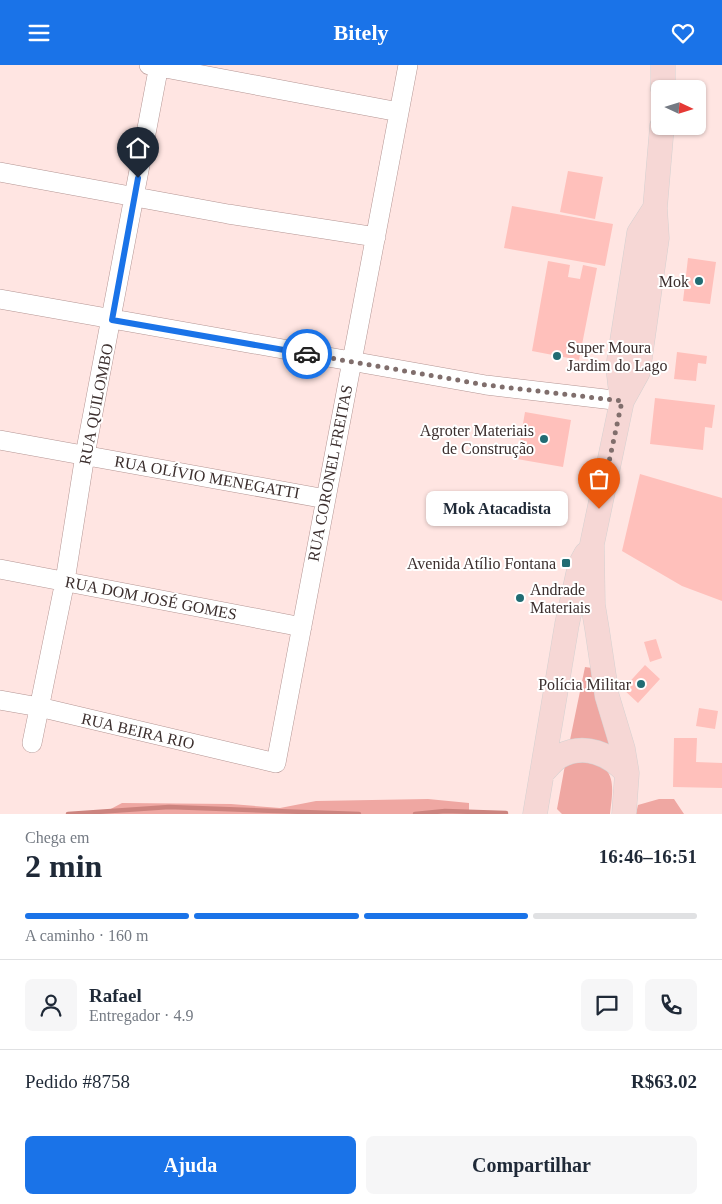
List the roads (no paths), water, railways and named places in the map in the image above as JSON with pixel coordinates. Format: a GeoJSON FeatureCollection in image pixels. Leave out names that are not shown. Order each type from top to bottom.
{"type":"FeatureCollection","features":[{"type":"Feature","properties":{"kind":"main road"},"geometry":{"type":"LineString","coordinates":[[663,65],[663,80]]}},
{"type":"Feature","properties":{"kind":"main road"},"geometry":{"type":"LineString","coordinates":[[624,814],[627,773],[623,749],[607,696],[596,629],[593,605],[592,544],[622,401],[618,367],[639,233],[655,208],[661,135]]}},
{"type":"Feature","properties":{"kind":"main road"},"geometry":{"type":"LineString","coordinates":[[535,814],[567,624],[580,565],[592,544]]}},
{"type":"Feature","properties":{"kind":"main road"},"geometry":{"type":"LineString","coordinates":[[543,772],[559,756],[586,750],[602,753],[616,761],[627,773]]}},
{"type":"Feature","properties":{"kind":"street","name":"RUA CORONEL FREITAS"},"geometry":{"type":"LineString","coordinates":[[276,763],[408,65]]}},
{"type":"Feature","properties":{"kind":"street"},"geometry":{"type":"LineString","coordinates":[[155,66],[399,112]]}},
{"type":"Feature","properties":{"kind":"street","name":"RUA QUILOMBO"},"geometry":{"type":"LineString","coordinates":[[32,743],[112,320],[155,66]]}},
{"type":"Feature","properties":{"kind":"street"},"geometry":{"type":"LineString","coordinates":[[0,172],[228,214],[376,237]]}},
{"type":"Feature","properties":{"kind":"street"},"geometry":{"type":"LineString","coordinates":[[0,299],[486,385],[622,401]]}},
{"type":"Feature","properties":{"kind":"street","name":"RUA OLÍVIO MENEGATTI"},"geometry":{"type":"LineString","coordinates":[[0,440],[326,499]]}},
{"type":"Feature","properties":{"kind":"street","name":"RUA DOM JOSÉ GOMES"},"geometry":{"type":"LineString","coordinates":[[0,569],[302,627]]}},
{"type":"Feature","properties":{"kind":"street","name":"RUA BEIRA RIO"},"geometry":{"type":"LineString","coordinates":[[0,700],[39,707],[276,763]]}},
{"type":"Feature","properties":{"kind":"waterway"},"geometry":{"type":"LineString","coordinates":[[68,814],[169,807],[359,814]]}},
{"type":"Feature","properties":{"kind":"waterway"},"geometry":{"type":"LineString","coordinates":[[415,814],[445,811],[506,813]]}},
{"type":"Feature","properties":{"kind":"place","name":"Mok"},"geometry":{"type":"Point","coordinates":[699,281]}},
{"type":"Feature","properties":{"kind":"place","name":"Super Moura Jardim do Lago"},"geometry":{"type":"Point","coordinates":[557,356]}},
{"type":"Feature","properties":{"kind":"place","name":"Agroter Materiais de Construção"},"geometry":{"type":"Point","coordinates":[544,439]}},
{"type":"Feature","properties":{"kind":"place","name":"Mok Atacadista"},"geometry":{"type":"Point","coordinates":[599,509]}},
{"type":"Feature","properties":{"kind":"place","name":"Avenida Atílio Fontana"},"geometry":{"type":"Point","coordinates":[566,563]}},
{"type":"Feature","properties":{"kind":"place","name":"Andrade Materiais"},"geometry":{"type":"Point","coordinates":[520,598]}},
{"type":"Feature","properties":{"kind":"place","name":"Polícia Militar"},"geometry":{"type":"Point","coordinates":[641,684]}}]}
